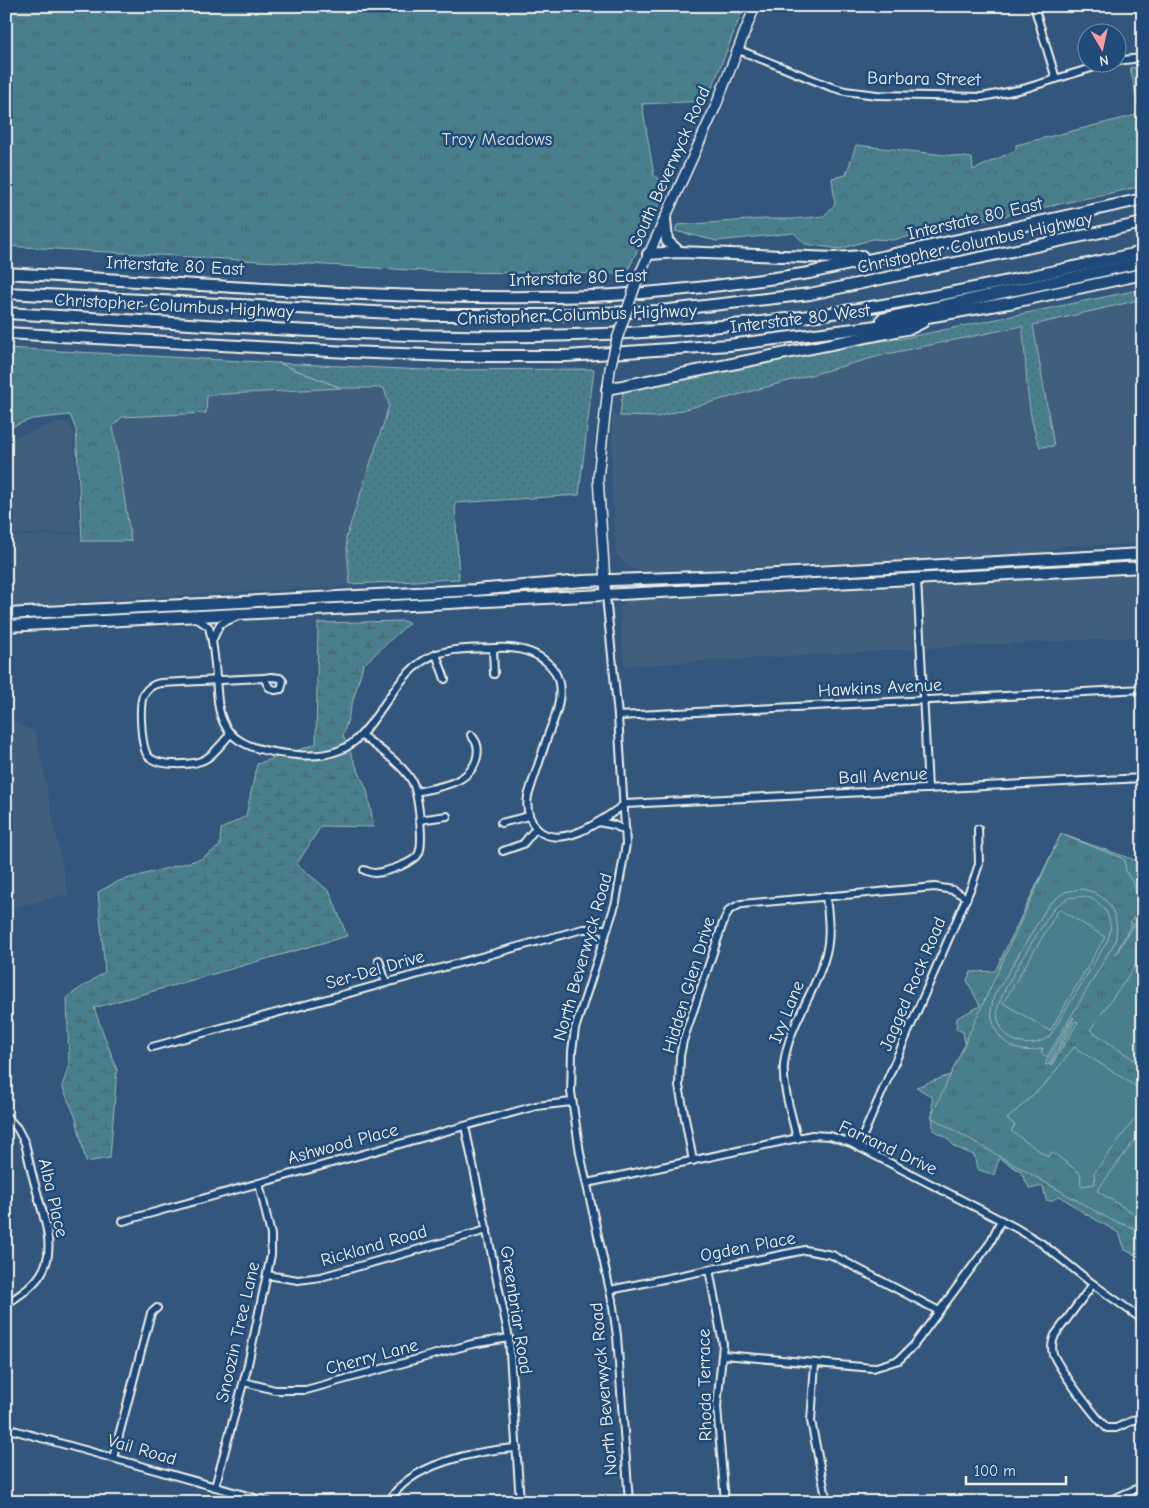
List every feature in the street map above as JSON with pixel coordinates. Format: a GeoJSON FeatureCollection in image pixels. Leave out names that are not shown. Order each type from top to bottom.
{"type":"FeatureCollection","features":[{"type":"Feature","properties":{"kind":"highway","name":"Interstate 80 East"},"geometry":{"type":"LineString","coordinates":[[6,273],[418,296],[591,296],[656,292],[766,280],[1143,199]]}},
{"type":"Feature","properties":{"kind":"highway"},"geometry":{"type":"LineString","coordinates":[[664,219],[666,241],[678,252]]}},
{"type":"Feature","properties":{"kind":"highway","name":"Christopher Columbus Highway"},"geometry":{"type":"LineString","coordinates":[[6,292],[432,315],[546,315],[660,311],[810,294],[1143,223]]}},
{"type":"Feature","properties":{"kind":"highway"},"geometry":{"type":"LineString","coordinates":[[648,254],[678,252],[835,258],[892,254]]}},
{"type":"Feature","properties":{"kind":"highway","name":"Christopher Columbus Highway"},"geometry":{"type":"LineString","coordinates":[[6,313],[399,334],[522,336],[627,333],[727,325],[833,313],[947,294],[1143,252]]}},
{"type":"Feature","properties":{"kind":"highway"},"geometry":{"type":"LineString","coordinates":[[661,350],[879,319],[1143,262]]}},
{"type":"Feature","properties":{"kind":"highway","name":"Interstate 80 West"},"geometry":{"type":"LineString","coordinates":[[6,333],[452,356],[567,356],[787,339],[931,318],[1143,274]]}},
{"type":"Feature","properties":{"kind":"highway"},"geometry":{"type":"LineString","coordinates":[[607,389],[911,328],[931,318]]}},
{"type":"Feature","properties":{"kind":"highway"},"geometry":{"type":"LineString","coordinates":[[6,614],[1143,554]]}},
{"type":"Feature","properties":{"kind":"highway"},"geometry":{"type":"LineString","coordinates":[[6,626],[1143,568]]}},
{"type":"Feature","properties":{"kind":"main road","name":"South Beverwyck Road"},"geometry":{"type":"LineString","coordinates":[[606,596],[598,487],[607,389],[617,339],[638,278],[712,116],[755,6]]}},
{"type":"Feature","properties":{"kind":"street"},"geometry":{"type":"LineString","coordinates":[[1034,6],[1056,79]]}},
{"type":"Feature","properties":{"kind":"street","name":"Barbara Street"},"geometry":{"type":"LineString","coordinates":[[738,50],[831,87],[858,93],[982,97],[1011,92],[1079,72]]}},
{"type":"Feature","properties":{"kind":"street"},"geometry":{"type":"LineString","coordinates":[[1126,60],[1141,58]]}},
{"type":"Feature","properties":{"kind":"street"},"geometry":{"type":"LineString","coordinates":[[917,579],[928,789]]}},
{"type":"Feature","properties":{"kind":"street","name":"North Beverwyck Road"},"geometry":{"type":"LineString","coordinates":[[606,596],[618,716],[626,831],[620,884],[576,1029],[570,1072],[572,1102],[610,1290],[617,1336],[629,1502]]}},
{"type":"Feature","properties":{"kind":"street"},"geometry":{"type":"LineString","coordinates":[[212,640],[220,624],[240,615]]}},
{"type":"Feature","properties":{"kind":"street"},"geometry":{"type":"LineString","coordinates":[[192,617],[206,624],[212,640],[218,706],[222,721],[231,733],[258,750],[301,756],[319,756],[337,751],[353,742],[408,673],[426,658],[436,654],[492,648],[515,648],[535,653],[543,658],[554,671],[559,688],[558,706],[528,796],[529,816],[536,828],[545,834],[563,836],[580,831],[598,822],[625,804]]}},
{"type":"Feature","properties":{"kind":"street"},"geometry":{"type":"LineString","coordinates":[[492,648],[494,674]]}},
{"type":"Feature","properties":{"kind":"street"},"geometry":{"type":"LineString","coordinates":[[436,654],[445,679]]}},
{"type":"Feature","properties":{"kind":"street"},"geometry":{"type":"LineString","coordinates":[[231,733],[209,758],[173,764],[160,763],[148,756],[144,748],[141,709],[143,696],[148,688],[161,682],[264,678]]}},
{"type":"Feature","properties":{"kind":"street","name":"Hawkins Avenue"},"geometry":{"type":"LineString","coordinates":[[618,716],[1143,689]]}},
{"type":"Feature","properties":{"kind":"street"},"geometry":{"type":"LineString","coordinates":[[361,734],[391,759],[411,780],[416,792],[421,842],[419,853],[413,861],[374,873],[364,870]]}},
{"type":"Feature","properties":{"kind":"street"},"geometry":{"type":"LineString","coordinates":[[416,792],[447,786],[463,778],[469,772],[478,753],[476,741],[471,735]]}},
{"type":"Feature","properties":{"kind":"street","name":"Ball Avenue"},"geometry":{"type":"LineString","coordinates":[[625,804],[1143,778]]}},
{"type":"Feature","properties":{"kind":"street"},"geometry":{"type":"LineString","coordinates":[[419,820],[447,816]]}},
{"type":"Feature","properties":{"kind":"street"},"geometry":{"type":"LineString","coordinates":[[501,823],[529,816]]}},
{"type":"Feature","properties":{"kind":"street"},"geometry":{"type":"LineString","coordinates":[[598,822],[614,825],[626,831]]}},
{"type":"Feature","properties":{"kind":"street"},"geometry":{"type":"LineString","coordinates":[[503,851],[523,844],[536,828]]}},
{"type":"Feature","properties":{"kind":"street","name":"Jagged Rock Road"},"geometry":{"type":"LineString","coordinates":[[858,1147],[979,864],[978,828]]}},
{"type":"Feature","properties":{"kind":"street","name":"Hidden Glen Drive"},"geometry":{"type":"LineString","coordinates":[[693,1161],[679,1086],[680,1056],[726,913],[733,907],[741,904],[935,887],[953,890],[966,898]]}},
{"type":"Feature","properties":{"kind":"street","name":"Ivy Lane"},"geometry":{"type":"LineString","coordinates":[[797,1138],[785,1082],[784,1064],[790,1041],[827,951],[826,896]]}},
{"type":"Feature","properties":{"kind":"street","name":"Ser-Del Drive"},"geometry":{"type":"LineString","coordinates":[[152,1047],[583,929],[607,929]]}},
{"type":"Feature","properties":{"kind":"street"},"geometry":{"type":"LineString","coordinates":[[379,960],[386,983]]}},
{"type":"Feature","properties":{"kind":"street","name":"Ashwood Place"},"geometry":{"type":"LineString","coordinates":[[123,1221],[536,1106],[572,1102]]}},
{"type":"Feature","properties":{"kind":"street","name":"Alba Place"},"geometry":{"type":"LineString","coordinates":[[6,1116],[17,1128],[25,1143],[50,1243],[47,1261],[39,1277],[27,1291],[6,1304]]}},
{"type":"Feature","properties":{"kind":"street","name":"Greenbriar Road"},"geometry":{"type":"LineString","coordinates":[[465,1126],[509,1338],[520,1502]]}},
{"type":"Feature","properties":{"kind":"street","name":"Farrand Drive"},"geometry":{"type":"LineString","coordinates":[[587,1183],[797,1138],[830,1136],[858,1147],[1001,1220],[1041,1243],[1143,1320]]}},
{"type":"Feature","properties":{"kind":"street","name":"Snoozin Tree Lane"},"geometry":{"type":"LineString","coordinates":[[215,1487],[244,1382],[271,1255],[271,1235],[259,1183]]}},
{"type":"Feature","properties":{"kind":"street"},"geometry":{"type":"LineString","coordinates":[[723,1355],[864,1369],[891,1364],[902,1357],[914,1345],[990,1243],[1001,1220]]}},
{"type":"Feature","properties":{"kind":"street","name":"Rickland Road"},"geometry":{"type":"LineString","coordinates":[[267,1274],[298,1280],[321,1277],[487,1230]]}},
{"type":"Feature","properties":{"kind":"street","name":"Ogden Place"},"geometry":{"type":"LineString","coordinates":[[610,1290],[794,1251],[818,1252],[832,1255],[877,1276],[939,1311]]}},
{"type":"Feature","properties":{"kind":"street","name":"Rhoda Terrace"},"geometry":{"type":"LineString","coordinates":[[709,1270],[720,1324],[723,1355],[717,1407],[725,1502]]}},
{"type":"Feature","properties":{"kind":"street"},"geometry":{"type":"LineString","coordinates":[[1093,1284],[1054,1335],[1053,1353],[1094,1413],[1107,1428],[1116,1428],[1143,1416]]}},
{"type":"Feature","properties":{"kind":"street"},"geometry":{"type":"LineString","coordinates":[[113,1458],[151,1313],[157,1308]]}},
{"type":"Feature","properties":{"kind":"street","name":"Cherry Lane"},"geometry":{"type":"LineString","coordinates":[[244,1382],[275,1390],[306,1390],[472,1344],[509,1338]]}},
{"type":"Feature","properties":{"kind":"street"},"geometry":{"type":"LineString","coordinates":[[815,1364],[812,1421],[827,1502]]}},
{"type":"Feature","properties":{"kind":"street","name":"Vail Road"},"geometry":{"type":"LineString","coordinates":[[6,1428],[269,1502]]}},
{"type":"Feature","properties":{"kind":"street"},"geometry":{"type":"LineString","coordinates":[[389,1502],[403,1482],[418,1472],[478,1454],[517,1448]]}},
{"type":"Feature","properties":{"kind":"street"},"geometry":{"type":"LineString","coordinates":[[1106,1502],[1143,1486]]}},
{"type":"Feature","properties":{"kind":"shaded area"},"geometry":{"type":"Polygon","coordinates":[[[1143,299],[1143,544],[1061,546],[1044,553],[643,572],[628,567],[616,554],[612,483],[612,415],[657,417],[887,354],[1022,326],[1028,409],[1054,446],[1033,325],[1143,299]]]}},
{"type":"Feature","properties":{"kind":"shaded area"},"geometry":{"type":"Polygon","coordinates":[[[341,388],[384,388],[389,405],[346,538],[350,584],[346,586],[10,607],[6,537],[78,534],[82,541],[131,541],[113,426],[122,417],[206,413],[207,395],[341,388]]]}},
{"type":"Feature","properties":{"kind":"shaded area"},"geometry":{"type":"Polygon","coordinates":[[[59,422],[66,422],[73,430],[79,532],[6,535],[6,440],[59,422]]]}},
{"type":"Feature","properties":{"kind":"shaded area"},"geometry":{"type":"Polygon","coordinates":[[[1143,573],[1143,637],[925,648],[922,584],[1143,573]]]}},
{"type":"Feature","properties":{"kind":"shaded area"},"geometry":{"type":"Polygon","coordinates":[[[911,585],[914,649],[624,666],[620,607],[628,601],[911,585]]]}},
{"type":"Feature","properties":{"kind":"shaded area"},"geometry":{"type":"Polygon","coordinates":[[[6,635],[12,635],[11,720],[36,733],[68,894],[12,908],[9,924],[13,945],[6,955],[6,635]]]}},
{"type":"Feature","properties":{"kind":"green space","name":"Troy Meadows"},"geometry":{"type":"Polygon","coordinates":[[[6,6],[744,6],[707,101],[642,104],[654,176],[669,184],[626,274],[443,272],[6,246],[6,6]]]}},
{"type":"Feature","properties":{"kind":"green space"},"geometry":{"type":"Polygon","coordinates":[[[1130,67],[1143,69],[1143,186],[893,240],[873,239],[840,249],[805,244],[794,233],[717,241],[675,231],[677,225],[824,216],[835,204],[832,178],[846,175],[856,145],[972,158],[973,170],[1016,150],[1016,145],[1140,114],[1130,67]]]}},
{"type":"Feature","properties":{"kind":"green space"},"geometry":{"type":"Polygon","coordinates":[[[1143,289],[1143,299],[1033,325],[1054,446],[1040,447],[1031,417],[1022,326],[887,354],[657,417],[620,416],[623,390],[819,350],[904,338],[1143,289]]]}},
{"type":"Feature","properties":{"kind":"green space"},"geometry":{"type":"Polygon","coordinates":[[[6,348],[278,363],[341,388],[207,395],[206,413],[122,417],[113,426],[131,541],[82,541],[76,430],[70,415],[32,419],[6,429],[6,348]]]}},
{"type":"Feature","properties":{"kind":"green space"},"geometry":{"type":"Polygon","coordinates":[[[278,363],[425,370],[594,369],[579,495],[455,503],[459,579],[350,584],[346,538],[389,405],[384,388],[341,388],[278,363]]]}},
{"type":"Feature","properties":{"kind":"green space"},"geometry":{"type":"Polygon","coordinates":[[[403,621],[409,623],[363,665],[343,736],[367,790],[374,827],[321,826],[297,864],[330,892],[347,936],[94,1008],[117,1070],[110,1158],[86,1162],[76,1118],[62,1086],[69,1066],[67,997],[105,972],[98,892],[119,881],[201,859],[220,846],[221,829],[246,816],[257,764],[316,744],[318,623],[403,621]]]}},
{"type":"Feature","properties":{"kind":"green space"},"geometry":{"type":"Polygon","coordinates":[[[1061,834],[1143,863],[1143,901],[1125,871],[1143,1259],[1125,1250],[1119,1233],[1084,1213],[1060,1196],[1051,1201],[1046,1200],[1043,1186],[1030,1189],[1020,1171],[999,1158],[994,1175],[977,1169],[974,1155],[955,1147],[946,1137],[933,1130],[932,1097],[916,1087],[950,1075],[966,1052],[963,1032],[956,1029],[957,1018],[980,1006],[967,980],[971,972],[995,971],[1061,834]]]}},
{"type":"Feature","properties":{"kind":"green space"},"geometry":{"type":"Polygon","coordinates":[[[1061,834],[1124,859],[1126,871],[1143,901],[1143,1231],[1111,1220],[931,1117],[1061,834]]]}},
{"type":"Feature","properties":{"kind":"green space"},"geometry":{"type":"Polygon","coordinates":[[[1080,889],[1090,891],[1105,900],[1114,914],[1116,923],[1115,942],[1047,1057],[1041,1053],[1043,1048],[1031,1051],[1019,1049],[1010,1045],[1002,1038],[996,1030],[992,1019],[992,1008],[994,996],[1049,904],[1065,892],[1080,889]],[[1084,896],[1068,898],[1055,907],[1006,987],[997,1013],[999,1024],[1013,1040],[1030,1044],[1050,1036],[1108,940],[1110,933],[1109,919],[1103,907],[1084,896]]]}},
{"type":"Feature","properties":{"kind":"green space"},"geometry":{"type":"Polygon","coordinates":[[[1059,909],[1105,937],[1050,1031],[1003,1003],[1059,909]]]}},
{"type":"Feature","properties":{"kind":"green space"},"geometry":{"type":"Polygon","coordinates":[[[1134,917],[1139,920],[1136,925],[1134,924],[1114,957],[1132,923],[1130,922],[1134,917]]]}},
{"type":"Feature","properties":{"kind":"green space"},"geometry":{"type":"Polygon","coordinates":[[[1143,955],[1143,1066],[1090,1030],[1143,955]]]}},
{"type":"Feature","properties":{"kind":"green space"},"geometry":{"type":"Polygon","coordinates":[[[1073,1017],[1048,1065],[1045,1064],[1073,1017]]]}},
{"type":"Feature","properties":{"kind":"green space"},"geometry":{"type":"Polygon","coordinates":[[[1075,1021],[1078,1022],[1051,1066],[1050,1065],[1075,1021]]]}},
{"type":"Feature","properties":{"kind":"green space"},"geometry":{"type":"Polygon","coordinates":[[[1074,1047],[1143,1091],[1143,1108],[1094,1173],[1095,1184],[1081,1186],[1080,1173],[1052,1152],[1048,1157],[1011,1131],[1015,1125],[1007,1119],[1047,1082],[1074,1047]]]}},
{"type":"Feature","properties":{"kind":"green space"},"geometry":{"type":"Polygon","coordinates":[[[1143,1129],[1143,1219],[1097,1191],[1143,1129]]]}}]}
